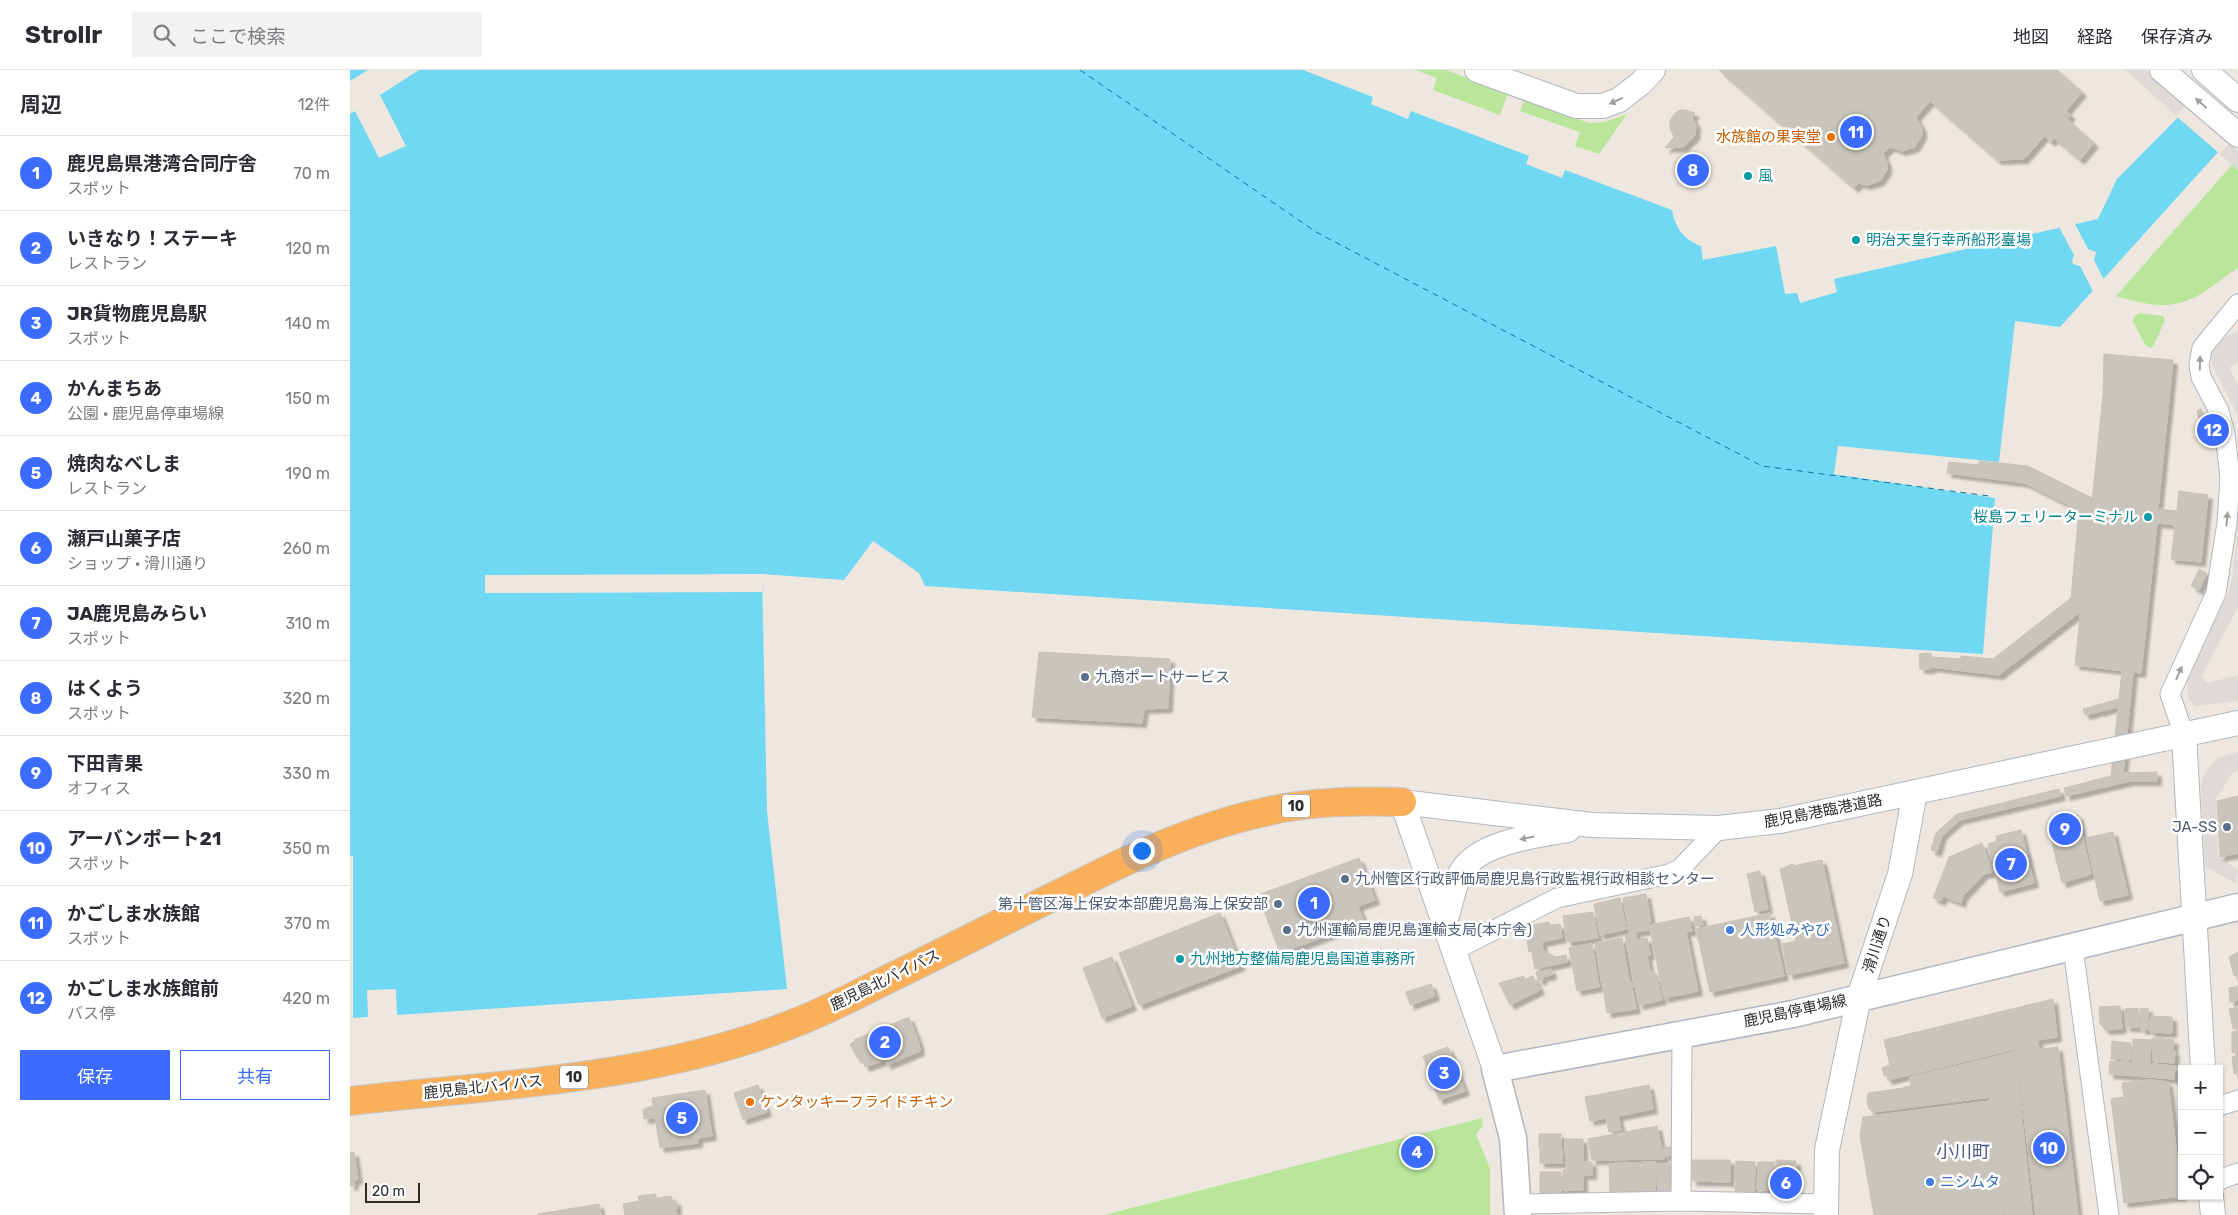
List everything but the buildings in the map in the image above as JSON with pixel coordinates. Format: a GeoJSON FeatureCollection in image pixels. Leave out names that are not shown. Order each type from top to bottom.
{"type":"FeatureCollection","features":[{"type":"Feature","properties":{"kind":"highway","name":"鹿児島北バイパス"},"geometry":{"type":"LineString","coordinates":[[350,1101],[613,1073],[694,1055],[793,1024],[893,977],[1148,850],[1194,833],[1271,810],[1352,801],[1402,802]]}},
{"type":"Feature","properties":{"kind":"main road","name":"鹿児島停車場線"},"geometry":{"type":"LineString","coordinates":[[1495,1069],[1793,1014],[2238,907]]}},
{"type":"Feature","properties":{"kind":"main road"},"geometry":{"type":"LineString","coordinates":[[1495,1069],[1513,1138],[1518,1210]]}},
{"type":"Feature","properties":{"kind":"street"},"geometry":{"type":"LineString","coordinates":[[1477,70],[1576,106],[1603,106],[1619,100],[1641,83],[1653,70]]}},
{"type":"Feature","properties":{"kind":"street"},"geometry":{"type":"LineString","coordinates":[[2162,70],[2238,135]]}},
{"type":"Feature","properties":{"kind":"street"},"geometry":{"type":"LineString","coordinates":[[2204,70],[2238,100]]}},
{"type":"Feature","properties":{"kind":"street"},"geometry":{"type":"LineString","coordinates":[[2203,1065],[2184,735],[2170,694],[2216,593],[2227,524],[2230,478],[2225,434],[2219,411],[2201,377],[2199,365],[2202,348],[2238,304]]}},
{"type":"Feature","properties":{"kind":"street","name":"鹿児島港臨港道路"},"geometry":{"type":"LineString","coordinates":[[1402,802],[1592,825],[1719,828],[1780,821],[2238,723]]}},
{"type":"Feature","properties":{"kind":"street","name":"滑川通り"},"geometry":{"type":"LineString","coordinates":[[1826,1209],[1827,1150],[1859,997],[1900,874],[1915,792]]}},
{"type":"Feature","properties":{"kind":"street"},"geometry":{"type":"LineString","coordinates":[[1402,802],[1495,1069]]}},
{"type":"Feature","properties":{"kind":"street"},"geometry":{"type":"LineString","coordinates":[[1445,922],[1461,874],[1470,860],[1489,850],[1518,839],[1592,825]]}},
{"type":"Feature","properties":{"kind":"street"},"geometry":{"type":"LineString","coordinates":[[1453,951],[1557,898],[1669,874],[1680,869],[1719,828]]}},
{"type":"Feature","properties":{"kind":"street"},"geometry":{"type":"LineString","coordinates":[[2073,948],[2109,1215]]}},
{"type":"Feature","properties":{"kind":"street"},"geometry":{"type":"LineString","coordinates":[[1682,1034],[1693,1206]]}},
{"type":"Feature","properties":{"kind":"street"},"geometry":{"type":"LineString","coordinates":[[2223,1105],[2238,1100]]}},
{"type":"Feature","properties":{"kind":"street"},"geometry":{"type":"LineString","coordinates":[[2223,1179],[2238,1173]]}},
{"type":"Feature","properties":{"kind":"street"},"geometry":{"type":"LineString","coordinates":[[2211,1200],[2212,1215]]}},
{"type":"Feature","properties":{"kind":"street"},"geometry":{"type":"LineString","coordinates":[[1518,1210],[1693,1206],[1826,1209]]}},
{"type":"Feature","properties":{"kind":"green space"},"geometry":{"type":"Polygon","coordinates":[[[1415,70],[1446,70],[1508,93],[1500,115],[1433,90],[1437,78],[1415,70]]]}},
{"type":"Feature","properties":{"kind":"green space"},"geometry":{"type":"Polygon","coordinates":[[[1524,100],[1589,123],[1605,122],[1627,114],[1599,154],[1575,146],[1580,132],[1520,111],[1524,100]]]}},
{"type":"Feature","properties":{"kind":"green space"},"geometry":{"type":"Polygon","coordinates":[[[2232,165],[2238,170],[2238,268],[2202,293],[2180,303],[2161,305],[2116,296],[2232,165]]]}},
{"type":"Feature","properties":{"kind":"green space"},"geometry":{"type":"Polygon","coordinates":[[[2139,313],[2163,316],[2165,320],[2151,348],[2146,346],[2133,322],[2134,317],[2139,313]]]}},
{"type":"Feature","properties":{"kind":"green space"},"geometry":{"type":"Polygon","coordinates":[[[1482,1118],[1483,1126],[1476,1134],[1490,1169],[1490,1215],[1104,1215],[1482,1118]]]}},
{"type":"Feature","properties":{"kind":"shaded area"},"geometry":{"type":"Polygon","coordinates":[[[2125,70],[2146,70],[2238,151],[2238,170],[2125,70]]]}},
{"type":"Feature","properties":{"kind":"shaded area"},"geometry":{"type":"Polygon","coordinates":[[[2238,330],[2238,362],[2229,368],[2238,385],[2238,422],[2236,412],[2212,365],[2211,355],[2223,339],[2238,330]]]}},
{"type":"Feature","properties":{"kind":"shaded area"},"geometry":{"type":"Polygon","coordinates":[[[2238,523],[2238,607],[2201,677],[2207,683],[2238,675],[2238,701],[2195,706],[2188,698],[2187,686],[2190,672],[2229,591],[2238,523]]]}},
{"type":"Feature","properties":{"kind":"shaded area"},"geometry":{"type":"Polygon","coordinates":[[[2238,752],[2238,771],[2233,772],[2216,799],[2218,856],[2238,870],[2236,884],[2205,866],[2201,787],[2202,779],[2219,757],[2238,752]]]}},
{"type":"Feature","properties":{"kind":"water"},"geometry":{"type":"Polygon","coordinates":[[[350,70],[1303,70],[1373,97],[1371,104],[1408,119],[1411,111],[1529,156],[1526,164],[1562,178],[1565,170],[1672,210],[1678,228],[1685,237],[1701,246],[1703,260],[1776,246],[1785,294],[1797,293],[1800,303],[1837,292],[1834,279],[2098,219],[2117,179],[2225,70],[2238,70],[2238,130],[2060,327],[2015,321],[1999,462],[1838,446],[1834,474],[1995,498],[1983,654],[925,586],[919,573],[873,541],[844,580],[762,574],[767,811],[787,989],[397,1015],[396,989],[367,990],[368,1017],[353,1018],[353,856],[350,856],[350,70]]]}},
{"type":"Feature","properties":{"kind":"pier"},"geometry":{"type":"Polygon","coordinates":[[[368,70],[419,70],[380,95],[406,146],[379,158],[355,111],[350,114],[350,81],[368,70]]]}},
{"type":"Feature","properties":{"kind":"pier"},"geometry":{"type":"Polygon","coordinates":[[[2221,70],[2238,70],[2238,134],[2220,154],[2176,116],[2221,70]]]}},
{"type":"Feature","properties":{"kind":"pier"},"geometry":{"type":"Polygon","coordinates":[[[2074,222],[2088,249],[2096,252],[2094,260],[2105,282],[2094,293],[2080,266],[2073,264],[2074,255],[2058,225],[2074,222]]]}},
{"type":"Feature","properties":{"kind":"pier"},"geometry":{"type":"Polygon","coordinates":[[[762,574],[762,592],[485,593],[485,575],[762,574]]]}},
{"type":"Feature","properties":{"kind":"ferry route"},"geometry":{"type":"LineString","coordinates":[[1080,70],[1316,232],[1762,466],[1989,496]]}},
{"type":"Feature","properties":{"kind":"place","name":"かごしま水族館"},"geometry":{"type":"Point","coordinates":[1856,132]}},
{"type":"Feature","properties":{"kind":"place","name":"水族館の果実堂"},"geometry":{"type":"Point","coordinates":[1831,137]}},
{"type":"Feature","properties":{"kind":"place","name":"はくよう"},"geometry":{"type":"Point","coordinates":[1693,170]}},
{"type":"Feature","properties":{"kind":"place","name":"風"},"geometry":{"type":"Point","coordinates":[1748,176]}},
{"type":"Feature","properties":{"kind":"place","name":"明治天皇行幸所船形臺場"},"geometry":{"type":"Point","coordinates":[1856,240]}},
{"type":"Feature","properties":{"kind":"place","name":"かごしま水族館前"},"geometry":{"type":"Point","coordinates":[2213,430]}},
{"type":"Feature","properties":{"kind":"place","name":"桜島フェリーターミナル"},"geometry":{"type":"Point","coordinates":[2148,517]}},
{"type":"Feature","properties":{"kind":"place","name":"九商ポートサービス"},"geometry":{"type":"Point","coordinates":[1085,677]}},
{"type":"Feature","properties":{"kind":"place","name":"JA-SS"},"geometry":{"type":"Point","coordinates":[2227,827]}},
{"type":"Feature","properties":{"kind":"place","name":"下田青果"},"geometry":{"type":"Point","coordinates":[2065,829]}},
{"type":"Feature","properties":{"kind":"place","name":"JA鹿児島みらい"},"geometry":{"type":"Point","coordinates":[2011,864]}},
{"type":"Feature","properties":{"kind":"place","name":"九州管区行政評価局鹿児島行政監視行政相談センター"},"geometry":{"type":"Point","coordinates":[1345,879]}},
{"type":"Feature","properties":{"kind":"place","name":"鹿児島県港湾合同庁舎"},"geometry":{"type":"Point","coordinates":[1314,903]}},
{"type":"Feature","properties":{"kind":"place","name":"第十管区海上保安本部鹿児島海上保安部"},"geometry":{"type":"Point","coordinates":[1278,904]}},
{"type":"Feature","properties":{"kind":"place","name":"九州運輸局鹿児島運輸支局(本庁舎)"},"geometry":{"type":"Point","coordinates":[1287,930]}},
{"type":"Feature","properties":{"kind":"place","name":"人形処みやび"},"geometry":{"type":"Point","coordinates":[1730,930]}},
{"type":"Feature","properties":{"kind":"place","name":"九州地方整備局鹿児島国道事務所"},"geometry":{"type":"Point","coordinates":[1180,959]}},
{"type":"Feature","properties":{"kind":"place","name":"いきなり！ステーキ"},"geometry":{"type":"Point","coordinates":[885,1042]}},
{"type":"Feature","properties":{"kind":"place","name":"JR貨物鹿児島駅"},"geometry":{"type":"Point","coordinates":[1444,1073]}},
{"type":"Feature","properties":{"kind":"place","name":"ケンタッキーフライドチキン"},"geometry":{"type":"Point","coordinates":[750,1102]}},
{"type":"Feature","properties":{"kind":"place","name":"焼肉なべしま"},"geometry":{"type":"Point","coordinates":[682,1118]}},
{"type":"Feature","properties":{"kind":"place","name":"アーバンポート21"},"geometry":{"type":"Point","coordinates":[2049,1148]}},
{"type":"Feature","properties":{"kind":"place","name":"かんまちあ"},"geometry":{"type":"Point","coordinates":[1417,1152]}},
{"type":"Feature","properties":{"kind":"place","name":"ニシムタ"},"geometry":{"type":"Point","coordinates":[1930,1182]}},
{"type":"Feature","properties":{"kind":"place","name":"瀬戸山菓子店"},"geometry":{"type":"Point","coordinates":[1786,1183]}},
{"type":"Feature","properties":{"kind":"district","name":"小川町"},"geometry":{"type":"Point","coordinates":[1963,1152]}}]}
